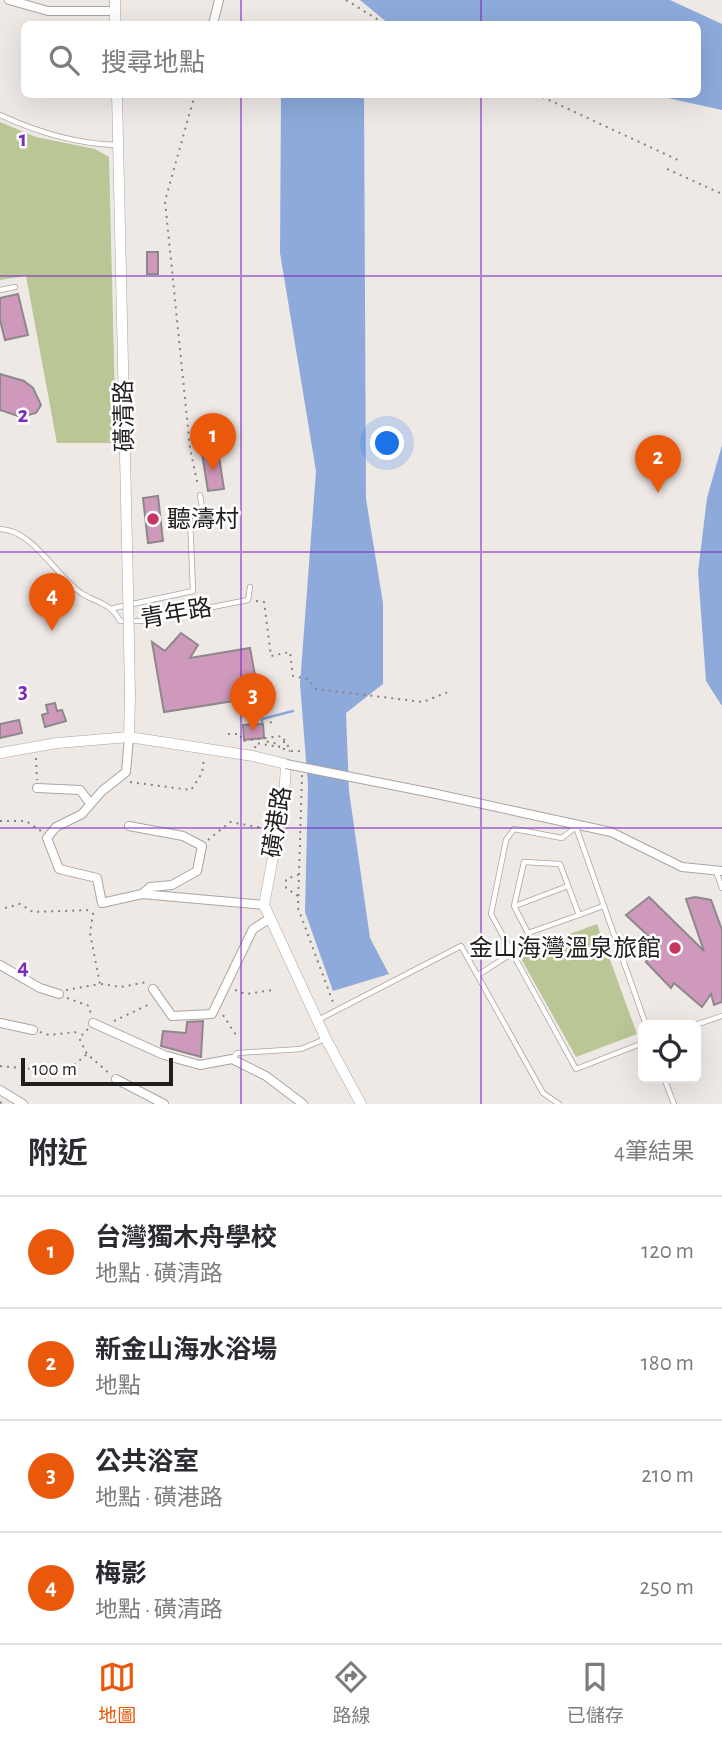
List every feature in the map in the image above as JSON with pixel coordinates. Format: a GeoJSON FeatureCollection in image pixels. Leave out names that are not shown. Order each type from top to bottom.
{"type":"FeatureCollection","features":[{"type":"Feature","properties":{"kind":"street"},"geometry":{"type":"LineString","coordinates":[[9,0],[48,11],[115,6]]}},
{"type":"Feature","properties":{"kind":"street"},"geometry":{"type":"LineString","coordinates":[[214,21],[219,0]]}},
{"type":"Feature","properties":{"kind":"street","name":"磺清路"},"geometry":{"type":"LineString","coordinates":[[117,98],[129,737]]}},
{"type":"Feature","properties":{"kind":"street"},"geometry":{"type":"LineString","coordinates":[[129,737],[126,772],[90,803],[82,814],[56,827],[47,838],[58,869],[97,877],[102,903],[142,894],[264,905],[326,1039],[361,1104]]}},
{"type":"Feature","properties":{"kind":"street","name":"磺港路"},"geometry":{"type":"LineString","coordinates":[[0,753],[129,737],[206,747],[286,764],[264,905]]}},
{"type":"Feature","properties":{"kind":"street"},"geometry":{"type":"LineString","coordinates":[[286,764],[432,793],[576,827],[611,832],[682,867],[719,871]]}},
{"type":"Feature","properties":{"kind":"street"},"geometry":{"type":"LineString","coordinates":[[37,788],[80,790],[90,803]]}},
{"type":"Feature","properties":{"kind":"street"},"geometry":{"type":"LineString","coordinates":[[129,826],[183,836],[202,846],[197,871],[172,885],[150,887],[142,894]]}},
{"type":"Feature","properties":{"kind":"street"},"geometry":{"type":"LineString","coordinates":[[153,989],[172,1016],[212,1014],[227,988],[253,929],[270,919]]}},
{"type":"Feature","properties":{"kind":"street"},"geometry":{"type":"LineString","coordinates":[[0,965],[40,988],[59,994]]}},
{"type":"Feature","properties":{"kind":"street"},"geometry":{"type":"LineString","coordinates":[[0,1023],[33,1030]]}},
{"type":"Feature","properties":{"kind":"street"},"geometry":{"type":"LineString","coordinates":[[93,1023],[105,1026],[164,1055],[200,1065],[232,1059],[266,1076],[298,1102]]}},
{"type":"Feature","properties":{"kind":"street"},"geometry":{"type":"LineString","coordinates":[[116,1079],[164,1104]]}},
{"type":"Feature","properties":{"kind":"street"},"geometry":{"type":"LineString","coordinates":[[0,1090],[23,1104]]}},
{"type":"Feature","properties":{"kind":"lane"},"geometry":{"type":"LineString","coordinates":[[0,115],[35,130],[95,144],[118,145]]}},
{"type":"Feature","properties":{"kind":"lane"},"geometry":{"type":"LineString","coordinates":[[0,290],[15,287]]}},
{"type":"Feature","properties":{"kind":"lane"},"geometry":{"type":"LineString","coordinates":[[114,608],[193,591],[190,517],[202,507],[200,495]]}},
{"type":"Feature","properties":{"kind":"lane","name":"青年路"},"geometry":{"type":"LineString","coordinates":[[0,529],[10,529],[27,540],[81,593],[114,608],[120,621],[141,621],[248,600]]}},
{"type":"Feature","properties":{"kind":"lane"},"geometry":{"type":"LineString","coordinates":[[248,600],[250,587]]}},
{"type":"Feature","properties":{"kind":"lane"},"geometry":{"type":"LineString","coordinates":[[638,1045],[576,1069],[491,914],[506,840],[514,829],[562,838],[576,827],[644,1020]]}},
{"type":"Feature","properties":{"kind":"lane"},"geometry":{"type":"LineString","coordinates":[[579,915],[560,864],[524,862],[514,906],[528,933],[579,915],[604,905]]}},
{"type":"Feature","properties":{"kind":"lane"},"geometry":{"type":"LineString","coordinates":[[719,871],[722,888]]}},
{"type":"Feature","properties":{"kind":"lane"},"geometry":{"type":"LineString","coordinates":[[514,906],[568,886]]}},
{"type":"Feature","properties":{"kind":"lane"},"geometry":{"type":"LineString","coordinates":[[317,1020],[461,946],[543,1093],[559,1104]]}},
{"type":"Feature","properties":{"kind":"lane"},"geometry":{"type":"LineString","coordinates":[[478,975],[511,954]]}},
{"type":"Feature","properties":{"kind":"lane"},"geometry":{"type":"LineString","coordinates":[[701,1023],[722,1016]]}},
{"type":"Feature","properties":{"kind":"lane"},"geometry":{"type":"LineString","coordinates":[[232,1059],[237,1054],[302,1049],[326,1039]]}},
{"type":"Feature","properties":{"kind":"lane"},"geometry":{"type":"LineString","coordinates":[[666,1083],[674,1104]]}},
{"type":"Feature","properties":{"kind":"path"},"geometry":{"type":"LineString","coordinates":[[346,0],[380,21]]}},
{"type":"Feature","properties":{"kind":"path"},"geometry":{"type":"LineString","coordinates":[[194,98],[165,201],[190,448],[200,495]]}},
{"type":"Feature","properties":{"kind":"path"},"geometry":{"type":"LineString","coordinates":[[545,98],[678,160]]}},
{"type":"Feature","properties":{"kind":"path"},"geometry":{"type":"LineString","coordinates":[[667,169],[722,194]]}},
{"type":"Feature","properties":{"kind":"path"},"geometry":{"type":"LineString","coordinates":[[248,600],[264,602],[271,656],[290,652],[293,676],[308,679],[316,689],[423,702],[448,692]]}},
{"type":"Feature","properties":{"kind":"path"},"geometry":{"type":"LineString","coordinates":[[228,734],[240,734],[242,741],[279,744],[279,747],[256,743],[255,746]]}},
{"type":"Feature","properties":{"kind":"path"},"geometry":{"type":"LineString","coordinates":[[265,741],[282,736],[290,751],[299,751],[301,757]]}},
{"type":"Feature","properties":{"kind":"path"},"geometry":{"type":"LineString","coordinates":[[36,747],[37,788]]}},
{"type":"Feature","properties":{"kind":"path"},"geometry":{"type":"LineString","coordinates":[[118,780],[191,790],[202,773],[206,747]]}},
{"type":"Feature","properties":{"kind":"path"},"geometry":{"type":"LineString","coordinates":[[302,769],[298,908],[322,979],[337,1011]]}},
{"type":"Feature","properties":{"kind":"path"},"geometry":{"type":"LineString","coordinates":[[0,821],[36,825],[47,838]]}},
{"type":"Feature","properties":{"kind":"path"},"geometry":{"type":"LineString","coordinates":[[202,846],[230,821],[277,831]]}},
{"type":"Feature","properties":{"kind":"path"},"geometry":{"type":"LineString","coordinates":[[298,875],[286,879],[286,888],[299,896]]}},
{"type":"Feature","properties":{"kind":"path"},"geometry":{"type":"LineString","coordinates":[[5,908],[19,904],[33,912],[92,910],[102,903]]}},
{"type":"Feature","properties":{"kind":"path"},"geometry":{"type":"LineString","coordinates":[[92,910],[90,933],[100,984]]}},
{"type":"Feature","properties":{"kind":"path"},"geometry":{"type":"LineString","coordinates":[[59,994],[71,988],[100,984],[121,987],[149,982],[153,989]]}},
{"type":"Feature","properties":{"kind":"path"},"geometry":{"type":"LineString","coordinates":[[227,988],[246,994],[273,990]]}},
{"type":"Feature","properties":{"kind":"path"},"geometry":{"type":"LineString","coordinates":[[59,994],[89,1006],[93,1023],[79,1038]]}},
{"type":"Feature","properties":{"kind":"path"},"geometry":{"type":"LineString","coordinates":[[105,1026],[162,1002]]}},
{"type":"Feature","properties":{"kind":"path"},"geometry":{"type":"LineString","coordinates":[[216,1010],[223,1014],[236,1035]]}},
{"type":"Feature","properties":{"kind":"path"},"geometry":{"type":"LineString","coordinates":[[33,1030],[49,1035],[75,1032],[87,1054],[116,1079]]}},
{"type":"Feature","properties":{"kind":"path"},"geometry":{"type":"LineString","coordinates":[[0,1066],[66,1072],[87,1054]]}},
{"type":"Feature","properties":{"kind":"green space"},"geometry":{"type":"Polygon","coordinates":[[[0,122],[36,137],[95,149],[109,157],[116,443],[57,443],[26,276],[0,280],[0,122]]]}},
{"type":"Feature","properties":{"kind":"green space"},"geometry":{"type":"Polygon","coordinates":[[[597,924],[637,1034],[576,1057],[518,953],[597,924]]]}},
{"type":"Feature","properties":{"kind":"water"},"geometry":{"type":"Polygon","coordinates":[[[360,0],[670,0],[722,24],[722,110],[668,98],[701,98],[701,21],[385,21],[360,0]]]}},
{"type":"Feature","properties":{"kind":"water"},"geometry":{"type":"Polygon","coordinates":[[[281,98],[364,98],[366,499],[383,603],[383,684],[346,713],[349,791],[370,938],[389,974],[333,991],[305,912],[308,785],[300,684],[316,471],[280,253],[281,98]]]}},
{"type":"Feature","properties":{"kind":"water"},"geometry":{"type":"Polygon","coordinates":[[[722,445],[722,706],[706,681],[698,572],[707,498],[722,445]]]}},
{"type":"Feature","properties":{"kind":"building"},"geometry":{"type":"Polygon","coordinates":[[[147,252],[158,252],[158,274],[147,274],[147,252]]]}},
{"type":"Feature","properties":{"kind":"building"},"geometry":{"type":"Polygon","coordinates":[[[18,294],[28,335],[5,340],[0,320],[0,298],[18,294]]]}},
{"type":"Feature","properties":{"kind":"building"},"geometry":{"type":"Polygon","coordinates":[[[0,374],[24,381],[33,388],[41,405],[36,413],[21,417],[0,410],[0,374]]]}},
{"type":"Feature","properties":{"kind":"building"},"geometry":{"type":"Polygon","coordinates":[[[218,451],[224,489],[208,491],[202,453],[218,451]]]}},
{"type":"Feature","properties":{"kind":"building","name":"聽濤村"},"geometry":{"type":"Polygon","coordinates":[[[158,496],[163,541],[148,543],[143,498],[158,496]]]}},
{"type":"Feature","properties":{"kind":"building"},"geometry":{"type":"Polygon","coordinates":[[[181,633],[198,645],[190,658],[250,648],[259,697],[164,712],[152,642],[165,651],[181,633]]]}},
{"type":"Feature","properties":{"kind":"building"},"geometry":{"type":"Polygon","coordinates":[[[55,703],[57,711],[62,710],[66,721],[45,727],[42,715],[48,713],[46,705],[55,703]]]}},
{"type":"Feature","properties":{"kind":"building"},"geometry":{"type":"Polygon","coordinates":[[[19,720],[22,733],[0,738],[0,724],[19,720]]]}},
{"type":"Feature","properties":{"kind":"building"},"geometry":{"type":"Polygon","coordinates":[[[263,724],[264,738],[244,740],[243,725],[263,724]]]}},
{"type":"Feature","properties":{"kind":"building","name":"金山海灣溫泉旅館"},"geometry":{"type":"Polygon","coordinates":[[[649,897],[704,951],[686,899],[695,897],[711,900],[722,930],[722,1002],[714,1005],[711,994],[702,1007],[674,983],[671,988],[646,962],[656,943],[626,915],[649,897]]]}},
{"type":"Feature","properties":{"kind":"building"},"geometry":{"type":"Polygon","coordinates":[[[203,1021],[201,1057],[161,1046],[163,1031],[186,1033],[187,1022],[203,1021]]]}},
{"type":"Feature","properties":{"kind":"waterway"},"geometry":{"type":"LineString","coordinates":[[262,723],[262,719],[293,711]]}},
{"type":"Feature","properties":{"kind":"place","name":"台灣獨木舟學校"},"geometry":{"type":"Point","coordinates":[213,471]}},
{"type":"Feature","properties":{"kind":"place","name":"新金山海水浴場"},"geometry":{"type":"Point","coordinates":[658,493]}},
{"type":"Feature","properties":{"kind":"place","name":"聽濤村"},"geometry":{"type":"Point","coordinates":[153,519]}},
{"type":"Feature","properties":{"kind":"place","name":"梅影"},"geometry":{"type":"Point","coordinates":[52,631]}},
{"type":"Feature","properties":{"kind":"place","name":"公共浴室"},"geometry":{"type":"Point","coordinates":[253,731]}},
{"type":"Feature","properties":{"kind":"place","name":"金山海灣溫泉旅館"},"geometry":{"type":"Point","coordinates":[675,948]}}]}
